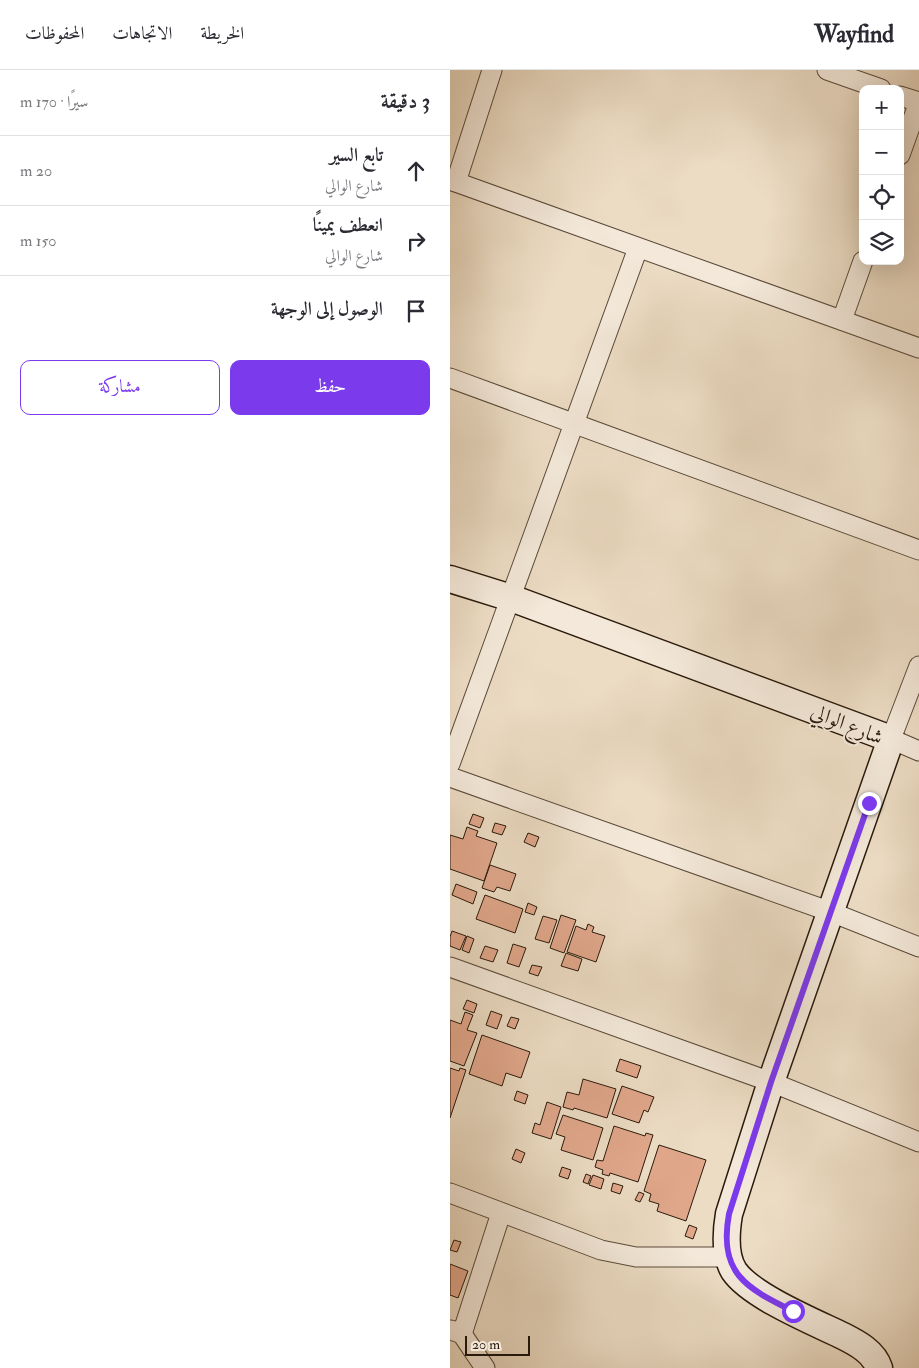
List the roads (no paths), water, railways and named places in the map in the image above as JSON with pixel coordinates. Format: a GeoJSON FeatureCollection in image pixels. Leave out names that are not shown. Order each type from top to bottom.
{"type":"FeatureCollection","features":[{"type":"Feature","properties":{"kind":"main road","name":"شارع الوالي"},"geometry":{"type":"LineString","coordinates":[[450,578],[511,598],[892,739],[771,1082],[729,1214],[726,1229],[728,1257],[734,1270],[744,1283],[766,1298],[860,1345],[877,1361],[879,1368]]}},
{"type":"Feature","properties":{"kind":"street"},"geometry":{"type":"LineString","coordinates":[[492,70],[453,181],[919,348]]}},
{"type":"Feature","properties":{"kind":"street"},"geometry":{"type":"LineString","coordinates":[[827,70],[870,85]]}},
{"type":"Feature","properties":{"kind":"street"},"geometry":{"type":"LineString","coordinates":[[904,97],[919,102],[904,144]]}},
{"type":"Feature","properties":{"kind":"street"},"geometry":{"type":"LineString","coordinates":[[450,764],[638,248]]}},
{"type":"Feature","properties":{"kind":"street"},"geometry":{"type":"LineString","coordinates":[[842,320],[861,265]]}},
{"type":"Feature","properties":{"kind":"street"},"geometry":{"type":"LineString","coordinates":[[450,378],[919,550]]}},
{"type":"Feature","properties":{"kind":"street"},"geometry":{"type":"LineString","coordinates":[[919,666],[892,739],[919,751]]}},
{"type":"Feature","properties":{"kind":"street"},"geometry":{"type":"LineString","coordinates":[[450,777],[831,912],[919,947]]}},
{"type":"Feature","properties":{"kind":"street"},"geometry":{"type":"LineString","coordinates":[[450,967],[771,1082],[919,1142]]}},
{"type":"Feature","properties":{"kind":"street"},"geometry":{"type":"LineString","coordinates":[[450,1193],[561,1236],[610,1252],[636,1257],[728,1257]]}},
{"type":"Feature","properties":{"kind":"street"},"geometry":{"type":"LineString","coordinates":[[485,1368],[456,1332],[501,1213]]}}]}
